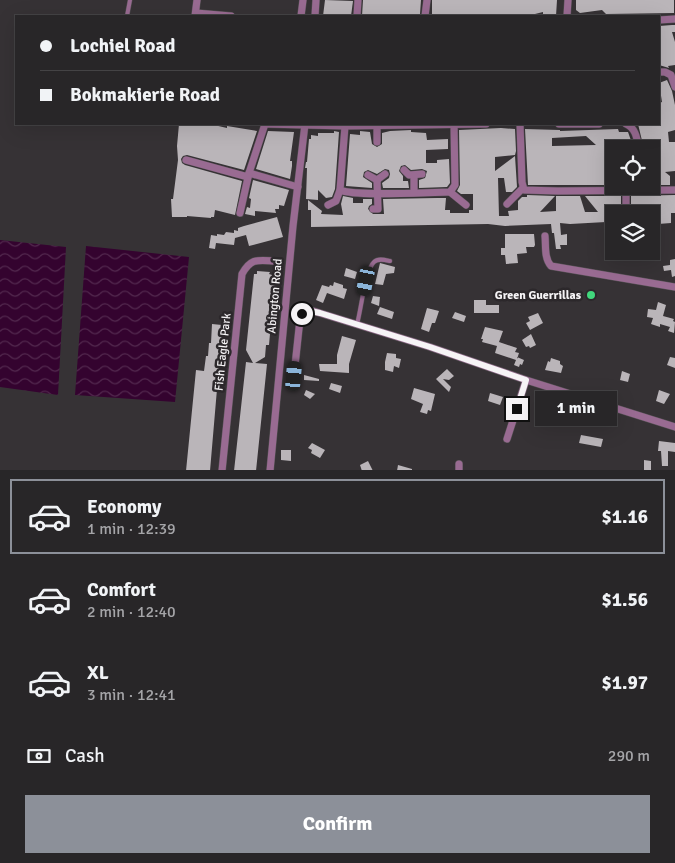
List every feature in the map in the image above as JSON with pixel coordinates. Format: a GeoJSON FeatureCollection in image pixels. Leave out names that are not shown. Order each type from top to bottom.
{"type":"FeatureCollection","features":[{"type":"Feature","properties":{"kind":"street"},"geometry":{"type":"LineString","coordinates":[[195,15],[197,0]]}},
{"type":"Feature","properties":{"kind":"street"},"geometry":{"type":"LineString","coordinates":[[301,15],[303,0]]}},
{"type":"Feature","properties":{"kind":"street"},"geometry":{"type":"LineString","coordinates":[[314,15],[316,0]]}},
{"type":"Feature","properties":{"kind":"street"},"geometry":{"type":"LineString","coordinates":[[357,15],[358,0]]}},
{"type":"Feature","properties":{"kind":"street"},"geometry":{"type":"LineString","coordinates":[[425,15],[427,0]]}},
{"type":"Feature","properties":{"kind":"street"},"geometry":{"type":"LineString","coordinates":[[567,15],[568,0]]}},
{"type":"Feature","properties":{"kind":"street"},"geometry":{"type":"LineString","coordinates":[[660,20],[675,19]]}},
{"type":"Feature","properties":{"kind":"street"},"geometry":{"type":"LineString","coordinates":[[660,72],[666,72],[671,75],[675,87]]}},
{"type":"Feature","properties":{"kind":"street"},"geometry":{"type":"LineString","coordinates":[[240,213],[248,175],[265,125]]}},
{"type":"Feature","properties":{"kind":"street","name":"Abington Road"},"geometry":{"type":"LineString","coordinates":[[270,470],[304,125]]}},
{"type":"Feature","properties":{"kind":"street"},"geometry":{"type":"LineString","coordinates":[[328,205],[336,201],[340,190],[340,125]]}},
{"type":"Feature","properties":{"kind":"street"},"geometry":{"type":"LineString","coordinates":[[377,125],[378,142]]}},
{"type":"Feature","properties":{"kind":"street"},"geometry":{"type":"LineString","coordinates":[[450,192],[455,185],[454,125]]}},
{"type":"Feature","properties":{"kind":"street"},"geometry":{"type":"LineString","coordinates":[[507,204],[523,188],[520,125]]}},
{"type":"Feature","properties":{"kind":"street"},"geometry":{"type":"LineString","coordinates":[[630,125],[636,140]]}},
{"type":"Feature","properties":{"kind":"street"},"geometry":{"type":"LineString","coordinates":[[186,160],[298,187]]}},
{"type":"Feature","properties":{"kind":"street"},"geometry":{"type":"LineString","coordinates":[[404,170],[409,175],[422,174]]}},
{"type":"Feature","properties":{"kind":"street"},"geometry":{"type":"LineString","coordinates":[[377,180],[386,174]]}},
{"type":"Feature","properties":{"kind":"street"},"geometry":{"type":"LineString","coordinates":[[368,175],[377,180]]}},
{"type":"Feature","properties":{"kind":"street"},"geometry":{"type":"LineString","coordinates":[[414,176],[414,192]]}},
{"type":"Feature","properties":{"kind":"street"},"geometry":{"type":"LineString","coordinates":[[377,180],[377,209]]}},
{"type":"Feature","properties":{"kind":"street"},"geometry":{"type":"LineString","coordinates":[[523,188],[526,190],[550,191],[605,189]]}},
{"type":"Feature","properties":{"kind":"street"},"geometry":{"type":"LineString","coordinates":[[660,189],[675,190]]}},
{"type":"Feature","properties":{"kind":"street"},"geometry":{"type":"LineString","coordinates":[[340,190],[377,193],[450,192],[466,205]]}},
{"type":"Feature","properties":{"kind":"street"},"geometry":{"type":"LineString","coordinates":[[545,236],[546,254],[551,266],[675,287]]}},
{"type":"Feature","properties":{"kind":"street","name":"Fish Eagle Park"},"geometry":{"type":"LineString","coordinates":[[222,470],[242,274],[247,265],[252,261],[274,262]]}},
{"type":"Feature","properties":{"kind":"street"},"geometry":{"type":"LineString","coordinates":[[294,376],[300,319],[303,312],[310,310],[675,427]]}},
{"type":"Feature","properties":{"kind":"street"},"geometry":{"type":"LineString","coordinates":[[507,439],[526,380]]}},
{"type":"Feature","properties":{"kind":"lane"},"geometry":{"type":"LineString","coordinates":[[127,15],[130,0]]}},
{"type":"Feature","properties":{"kind":"lane"},"geometry":{"type":"LineString","coordinates":[[357,324],[366,281],[373,264],[379,260],[390,261]]}},
{"type":"Feature","properties":{"kind":"water"},"geometry":{"type":"Polygon","coordinates":[[[0,240],[66,247],[58,395],[0,387],[0,240]]]}},
{"type":"Feature","properties":{"kind":"water"},"geometry":{"type":"Polygon","coordinates":[[[86,246],[189,257],[175,402],[75,395],[86,246]]]}},
{"type":"Feature","properties":{"kind":"building"},"geometry":{"type":"Polygon","coordinates":[[[325,0],[353,1],[351,15],[323,15],[325,0]]]}},
{"type":"Feature","properties":{"kind":"building"},"geometry":{"type":"Polygon","coordinates":[[[363,0],[421,0],[420,14],[362,15],[363,0]]]}},
{"type":"Feature","properties":{"kind":"building"},"geometry":{"type":"Polygon","coordinates":[[[432,0],[557,0],[556,15],[543,15],[543,12],[531,15],[432,15],[432,0]]]}},
{"type":"Feature","properties":{"kind":"building"},"geometry":{"type":"Polygon","coordinates":[[[576,0],[674,0],[674,13],[606,14],[602,10],[580,13],[576,10],[576,0]]]}},
{"type":"Feature","properties":{"kind":"building"},"geometry":{"type":"Polygon","coordinates":[[[675,25],[675,32],[672,32],[675,42],[675,65],[668,66],[669,68],[660,65],[660,26],[675,25]]]}},
{"type":"Feature","properties":{"kind":"building"},"geometry":{"type":"Polygon","coordinates":[[[667,80],[675,105],[675,130],[668,132],[669,142],[675,142],[675,171],[665,172],[670,176],[670,185],[660,185],[660,140],[642,140],[638,125],[660,125],[660,103],[662,102],[660,83],[667,80]]]}},
{"type":"Feature","properties":{"kind":"building"},"geometry":{"type":"Polygon","coordinates":[[[179,125],[214,125],[257,131],[244,170],[187,155],[181,159],[185,165],[242,181],[235,215],[215,210],[214,217],[211,218],[172,217],[171,199],[173,199],[178,160],[179,125]]]}},
{"type":"Feature","properties":{"kind":"building"},"geometry":{"type":"Polygon","coordinates":[[[515,129],[515,155],[495,157],[495,171],[515,156],[517,187],[512,192],[506,192],[504,178],[498,178],[499,216],[509,216],[508,211],[518,210],[518,201],[522,197],[527,197],[527,195],[555,196],[540,212],[556,211],[556,196],[580,196],[585,212],[598,212],[585,196],[621,196],[621,205],[605,205],[605,222],[560,223],[561,235],[567,234],[567,245],[560,245],[561,249],[556,249],[551,224],[311,227],[311,210],[308,210],[308,200],[322,211],[321,214],[343,215],[341,204],[343,196],[353,198],[353,203],[363,203],[363,199],[372,199],[372,204],[368,209],[373,214],[384,214],[383,199],[437,198],[446,198],[445,210],[450,210],[450,213],[469,213],[469,210],[473,210],[473,194],[461,194],[457,191],[460,185],[459,130],[515,129]]]}},
{"type":"Feature","properties":{"kind":"building"},"geometry":{"type":"Polygon","coordinates":[[[525,129],[560,131],[618,129],[619,132],[628,132],[631,140],[605,140],[605,185],[528,185],[525,129]],[[586,136],[552,138],[552,146],[596,145],[586,136]]]}},
{"type":"Feature","properties":{"kind":"building"},"geometry":{"type":"Polygon","coordinates":[[[411,130],[411,132],[426,133],[427,140],[448,139],[448,149],[426,150],[426,163],[437,163],[437,160],[449,159],[450,183],[447,187],[419,188],[419,180],[425,178],[427,171],[422,169],[411,170],[405,165],[401,166],[399,171],[403,176],[403,181],[408,181],[409,188],[383,188],[382,183],[389,178],[390,174],[389,170],[385,169],[377,174],[368,170],[364,172],[363,177],[372,183],[372,188],[346,186],[350,134],[360,135],[360,131],[370,132],[372,144],[377,147],[382,144],[382,133],[411,130]]]}},
{"type":"Feature","properties":{"kind":"building"},"geometry":{"type":"Polygon","coordinates":[[[268,131],[294,132],[290,161],[292,161],[292,166],[290,179],[256,169],[268,131]]]}},
{"type":"Feature","properties":{"kind":"building"},"geometry":{"type":"Polygon","coordinates":[[[334,131],[339,132],[335,189],[332,197],[326,198],[318,190],[318,200],[306,199],[307,168],[305,168],[309,139],[311,139],[311,135],[318,136],[318,133],[334,133],[334,131]]]}},
{"type":"Feature","properties":{"kind":"building"},"geometry":{"type":"Polygon","coordinates":[[[253,180],[289,190],[284,206],[279,205],[279,209],[275,209],[276,213],[255,211],[255,216],[245,214],[247,207],[250,208],[251,199],[249,198],[253,180]]]}},
{"type":"Feature","properties":{"kind":"building"},"geometry":{"type":"Polygon","coordinates":[[[675,195],[675,213],[671,213],[671,223],[660,224],[660,205],[631,205],[631,196],[675,195]]]}},
{"type":"Feature","properties":{"kind":"building"},"geometry":{"type":"Polygon","coordinates":[[[277,217],[283,237],[249,246],[246,235],[235,238],[234,245],[216,243],[215,249],[209,248],[211,235],[224,235],[226,232],[234,233],[234,230],[238,231],[238,228],[277,217]]]}},
{"type":"Feature","properties":{"kind":"building"},"geometry":{"type":"Polygon","coordinates":[[[505,234],[534,234],[535,245],[534,247],[526,247],[527,253],[517,254],[518,263],[506,264],[505,255],[501,255],[501,248],[505,248],[505,234]]]}},
{"type":"Feature","properties":{"kind":"building"},"geometry":{"type":"Polygon","coordinates":[[[675,259],[675,276],[672,277],[671,270],[664,271],[663,266],[670,265],[670,260],[675,259]]]}},
{"type":"Feature","properties":{"kind":"building"},"geometry":{"type":"Polygon","coordinates":[[[380,263],[395,267],[394,273],[386,274],[383,285],[375,284],[380,263]]]}},
{"type":"Feature","properties":{"kind":"building"},"geometry":{"type":"Polygon","coordinates":[[[346,268],[357,272],[355,279],[344,276],[346,268]]]}},
{"type":"Feature","properties":{"kind":"building"},"geometry":{"type":"Polygon","coordinates":[[[257,271],[270,272],[269,274],[272,275],[272,279],[276,280],[274,301],[270,301],[269,310],[272,311],[269,345],[266,345],[265,357],[255,363],[267,364],[256,470],[234,470],[246,362],[253,363],[246,350],[254,274],[257,274],[257,271]]]}},
{"type":"Feature","properties":{"kind":"building"},"geometry":{"type":"Polygon","coordinates":[[[334,282],[343,285],[343,288],[347,289],[344,299],[327,293],[323,303],[316,300],[322,285],[333,286],[334,282]]]}},
{"type":"Feature","properties":{"kind":"building"},"geometry":{"type":"Polygon","coordinates":[[[373,296],[380,297],[379,306],[371,303],[373,296]]]}},
{"type":"Feature","properties":{"kind":"building"},"geometry":{"type":"Polygon","coordinates":[[[474,300],[486,300],[486,305],[499,305],[499,313],[474,313],[474,300]]]}},
{"type":"Feature","properties":{"kind":"building"},"geometry":{"type":"Polygon","coordinates":[[[658,302],[666,305],[663,316],[674,319],[674,333],[668,331],[670,327],[660,324],[660,327],[651,324],[653,318],[647,317],[648,309],[656,310],[658,302]]]}},
{"type":"Feature","properties":{"kind":"building"},"geometry":{"type":"Polygon","coordinates":[[[380,307],[394,312],[392,319],[377,314],[380,307]]]}},
{"type":"Feature","properties":{"kind":"building"},"geometry":{"type":"Polygon","coordinates":[[[427,308],[439,311],[435,323],[432,323],[429,332],[421,329],[427,308]]]}},
{"type":"Feature","properties":{"kind":"building"},"geometry":{"type":"Polygon","coordinates":[[[455,312],[466,316],[464,322],[452,318],[455,312]]]}},
{"type":"Feature","properties":{"kind":"building"},"geometry":{"type":"Polygon","coordinates":[[[538,313],[543,323],[530,330],[526,323],[530,321],[528,317],[538,313]]]}},
{"type":"Feature","properties":{"kind":"building"},"geometry":{"type":"Polygon","coordinates":[[[212,324],[222,325],[222,330],[224,330],[219,377],[225,378],[224,384],[219,382],[217,389],[210,470],[186,470],[196,370],[204,371],[209,343],[211,343],[212,324]]]}},
{"type":"Feature","properties":{"kind":"building"},"geometry":{"type":"Polygon","coordinates":[[[485,327],[503,331],[499,342],[517,348],[515,352],[519,353],[518,357],[524,360],[522,365],[520,364],[519,367],[514,365],[516,360],[495,353],[497,346],[482,342],[483,339],[481,339],[485,327]]]}},
{"type":"Feature","properties":{"kind":"building"},"geometry":{"type":"Polygon","coordinates":[[[531,334],[536,345],[530,348],[529,346],[526,347],[522,340],[531,334]]]}},
{"type":"Feature","properties":{"kind":"building"},"geometry":{"type":"Polygon","coordinates":[[[342,336],[356,340],[349,364],[349,373],[320,371],[319,364],[337,364],[337,355],[342,336]]]}},
{"type":"Feature","properties":{"kind":"building"},"geometry":{"type":"Polygon","coordinates":[[[387,353],[396,354],[396,358],[401,359],[399,368],[394,366],[393,372],[385,370],[387,353]]]}},
{"type":"Feature","properties":{"kind":"building"},"geometry":{"type":"Polygon","coordinates":[[[670,357],[675,358],[675,368],[667,365],[670,357]]]}},
{"type":"Feature","properties":{"kind":"building"},"geometry":{"type":"Polygon","coordinates":[[[551,358],[560,361],[560,364],[563,366],[561,373],[545,370],[551,358]]]}},
{"type":"Feature","properties":{"kind":"building"},"geometry":{"type":"Polygon","coordinates":[[[447,369],[454,376],[449,380],[443,379],[451,387],[449,392],[436,379],[447,369]]]}},
{"type":"Feature","properties":{"kind":"building"},"geometry":{"type":"Polygon","coordinates":[[[622,371],[630,374],[628,382],[620,380],[622,371]]]}},
{"type":"Feature","properties":{"kind":"building"},"geometry":{"type":"Polygon","coordinates":[[[304,375],[319,379],[319,381],[304,380],[304,375]]]}},
{"type":"Feature","properties":{"kind":"building"},"geometry":{"type":"Polygon","coordinates":[[[331,383],[342,386],[340,393],[329,389],[331,383]]]}},
{"type":"Feature","properties":{"kind":"building"},"geometry":{"type":"Polygon","coordinates":[[[414,388],[435,394],[431,411],[428,410],[427,414],[420,412],[423,404],[411,399],[414,388]]]}},
{"type":"Feature","properties":{"kind":"building"},"geometry":{"type":"Polygon","coordinates":[[[306,390],[315,394],[310,399],[304,395],[306,390]]]}},
{"type":"Feature","properties":{"kind":"building"},"geometry":{"type":"Polygon","coordinates":[[[659,390],[670,394],[664,404],[656,401],[659,390]]]}},
{"type":"Feature","properties":{"kind":"building"},"geometry":{"type":"Polygon","coordinates":[[[490,393],[503,397],[500,405],[488,401],[490,393]]]}},
{"type":"Feature","properties":{"kind":"building"},"geometry":{"type":"Polygon","coordinates":[[[560,411],[569,414],[568,423],[554,422],[555,413],[560,414],[560,411]]]}},
{"type":"Feature","properties":{"kind":"building"},"geometry":{"type":"Polygon","coordinates":[[[581,435],[603,439],[601,447],[579,443],[581,435]]]}},
{"type":"Feature","properties":{"kind":"building"},"geometry":{"type":"Polygon","coordinates":[[[659,441],[675,443],[675,452],[668,451],[668,466],[662,466],[661,451],[658,451],[659,441]]]}},
{"type":"Feature","properties":{"kind":"building"},"geometry":{"type":"Polygon","coordinates":[[[312,443],[325,450],[320,458],[311,453],[312,450],[308,448],[312,443]]]}},
{"type":"Feature","properties":{"kind":"building"},"geometry":{"type":"Polygon","coordinates":[[[281,450],[291,450],[291,461],[281,460],[281,450]]]}},
{"type":"Feature","properties":{"kind":"building"},"geometry":{"type":"Polygon","coordinates":[[[644,460],[651,461],[651,470],[644,470],[644,460]]]}},
{"type":"Feature","properties":{"kind":"building"},"geometry":{"type":"Polygon","coordinates":[[[368,461],[372,470],[362,470],[360,465],[368,461]]]}},
{"type":"Feature","properties":{"kind":"building"},"geometry":{"type":"Polygon","coordinates":[[[398,465],[412,469],[412,470],[397,470],[398,465]]]}},
{"type":"Feature","properties":{"kind":"place","name":"Green Guerrillas"},"geometry":{"type":"Point","coordinates":[591,295]}},
{"type":"Feature","properties":{"kind":"route"},"geometry":{"type":"LineString","coordinates":[[302,314],[306,310],[310,310],[430,347],[526,380],[517,409]]}}]}
